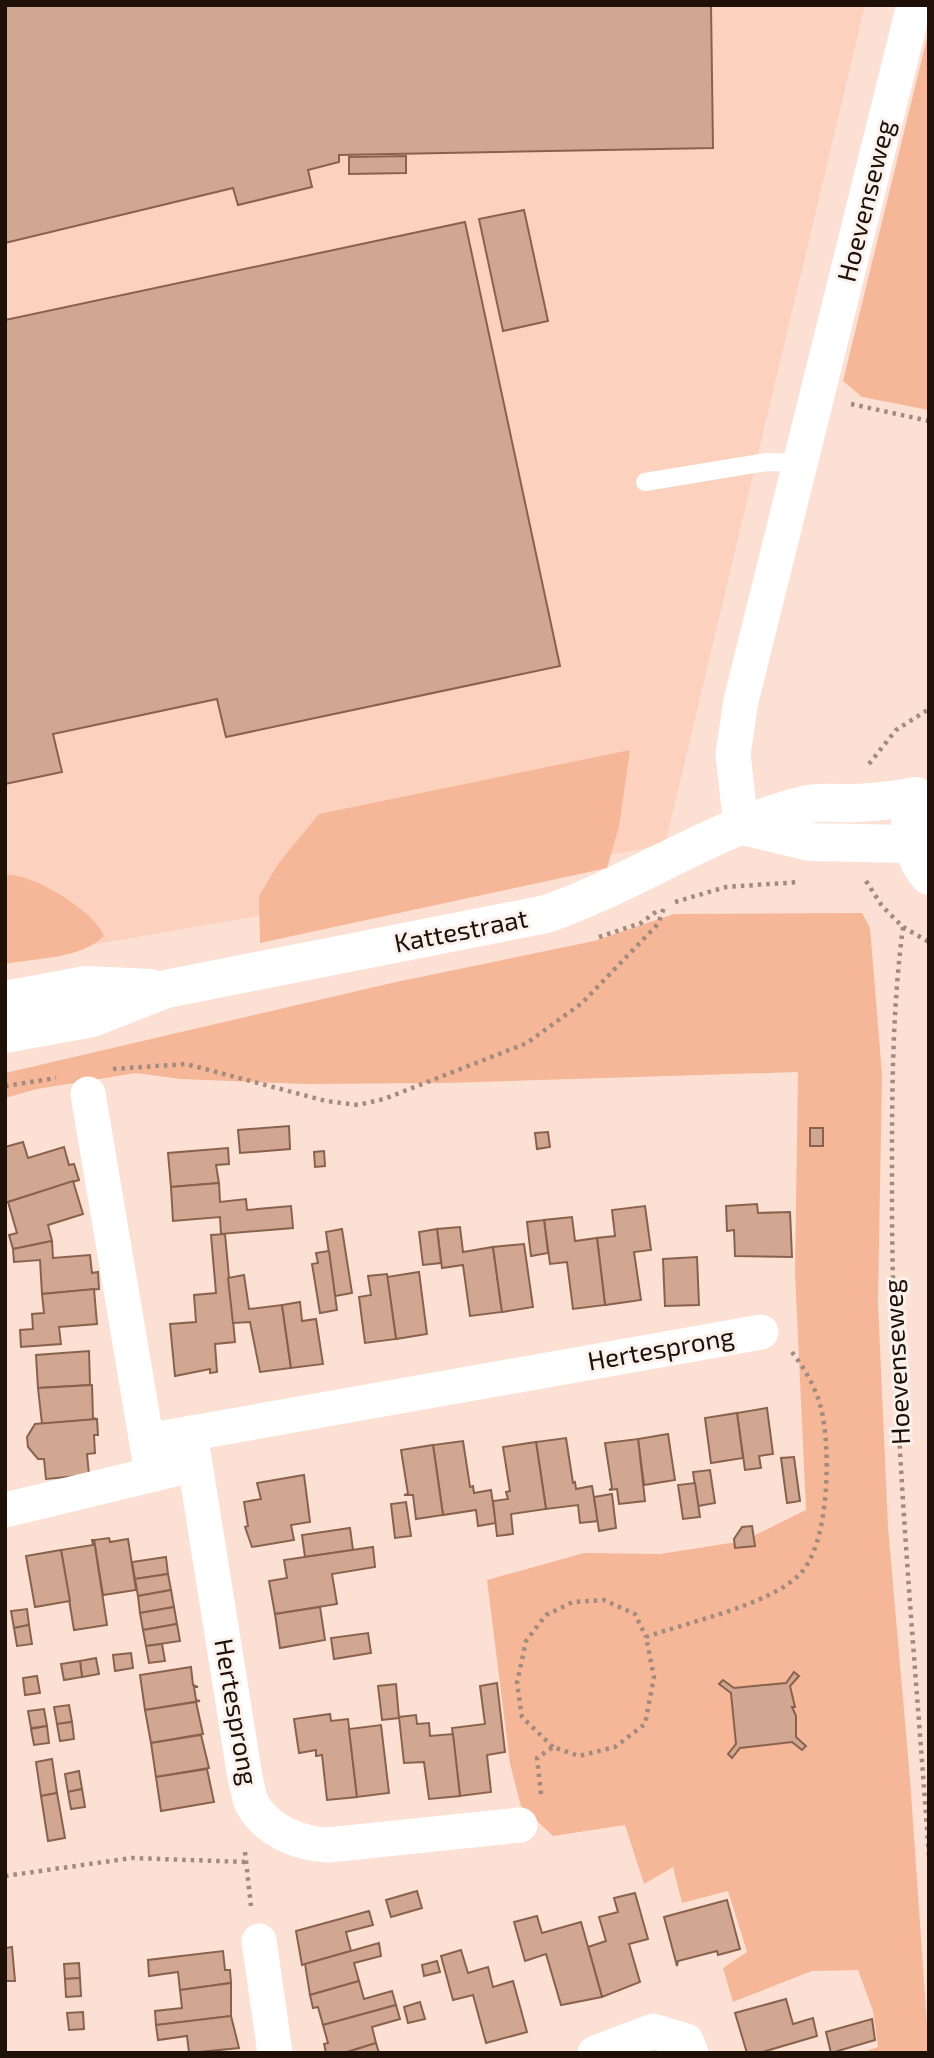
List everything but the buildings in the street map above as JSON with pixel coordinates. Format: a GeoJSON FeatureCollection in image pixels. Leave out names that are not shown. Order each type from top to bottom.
{"type":"FeatureCollection","features":[{"type":"Feature","properties":{"kind":"street","name":"Hoevenseweg"},"geometry":{"type":"LineString","coordinates":[[741,825],[734,784],[734,736],[799,463],[914,5]]}},
{"type":"Feature","properties":{"kind":"street","name":"Kattestraat"},"geometry":{"type":"LineString","coordinates":[[5,1034],[92,1018],[166,989],[546,914],[587,900],[704,840],[741,825],[811,804],[856,804],[922,786]]}},
{"type":"Feature","properties":{"kind":"street"},"geometry":{"type":"LineString","coordinates":[[741,825],[810,842],[920,860],[910,818],[922,786]]}},
{"type":"Feature","properties":{"kind":"street","name":"Kattestraat"},"geometry":{"type":"LineString","coordinates":[[5,1000],[86,985],[166,989]]}},
{"type":"Feature","properties":{"kind":"street"},"geometry":{"type":"LineString","coordinates":[[86,1080],[150,1457]]}},
{"type":"Feature","properties":{"kind":"street","name":"Hertesprong"},"geometry":{"type":"LineString","coordinates":[[5,1510],[150,1457],[761,1332]]}},
{"type":"Feature","properties":{"kind":"street","name":"Hertesprong"},"geometry":{"type":"LineString","coordinates":[[192,1449],[244,1771],[253,1804],[293,1840],[311,1844],[328,1845],[520,1825]]}},
{"type":"Feature","properties":{"kind":"street"},"geometry":{"type":"LineString","coordinates":[[259,1941],[275,2053]]}},
{"type":"Feature","properties":{"kind":"street"},"geometry":{"type":"LineString","coordinates":[[595,2053],[653,2031],[686,2041],[691,2053]]}},
{"type":"Feature","properties":{"kind":"lane"},"geometry":{"type":"LineString","coordinates":[[645,482],[767,462],[799,463]]}},
{"type":"Feature","properties":{"kind":"path"},"geometry":{"type":"LineString","coordinates":[[817,397],[929,421]]}},
{"type":"Feature","properties":{"kind":"path"},"geometry":{"type":"LineString","coordinates":[[5,1086],[86,1080],[186,1064],[326,1101],[358,1105],[384,1099],[527,1043],[582,1003],[658,924],[665,905],[726,887],[805,881]]}},
{"type":"Feature","properties":{"kind":"path"},"geometry":{"type":"LineString","coordinates":[[855,882],[867,882],[882,906],[903,927],[929,942]]}},
{"type":"Feature","properties":{"kind":"path","name":"Hoevenseweg"},"geometry":{"type":"LineString","coordinates":[[903,927],[895,988],[892,1275],[899,1427],[929,1856]]}},
{"type":"Feature","properties":{"kind":"path"},"geometry":{"type":"LineString","coordinates":[[646,1637],[765,1597],[800,1574],[811,1554],[825,1507],[827,1463],[821,1407],[804,1367],[788,1348],[761,1332]]}},
{"type":"Feature","properties":{"kind":"path"},"geometry":{"type":"LineString","coordinates":[[604,1600],[635,1614],[646,1637],[654,1677],[645,1724],[615,1747],[579,1756],[553,1747],[522,1717],[517,1683],[526,1641],[546,1615],[573,1602],[604,1600]]}},
{"type":"Feature","properties":{"kind":"path"},"geometry":{"type":"LineString","coordinates":[[520,1825],[543,1824],[537,1758],[553,1747]]}},
{"type":"Feature","properties":{"kind":"path"},"geometry":{"type":"LineString","coordinates":[[5,1876],[132,1858],[246,1862]]}},
{"type":"Feature","properties":{"kind":"shaded area"},"geometry":{"type":"Polygon","coordinates":[[[5,5],[865,5],[665,845],[5,960],[5,5]]]}},
{"type":"Feature","properties":{"kind":"shaded area"},"geometry":{"type":"Polygon","coordinates":[[[929,30],[929,410],[862,397],[843,381],[929,30]]]}},
{"type":"Feature","properties":{"kind":"shaded area"},"geometry":{"type":"Polygon","coordinates":[[[630,750],[619,826],[607,868],[260,943],[259,896],[278,864],[319,814],[630,750]]]}},
{"type":"Feature","properties":{"kind":"shaded area"},"geometry":{"type":"Polygon","coordinates":[[[5,875],[30,880],[61,895],[89,916],[104,936],[94,944],[71,953],[5,964],[5,875]]]}},
{"type":"Feature","properties":{"kind":"shaded area"},"geometry":{"type":"Polygon","coordinates":[[[862,913],[870,928],[882,1074],[878,1303],[888,1527],[910,1779],[929,2053],[860,2053],[878,2047],[873,2011],[858,1970],[812,1971],[733,2002],[723,1968],[747,1952],[728,1891],[682,1903],[673,1867],[644,1884],[625,1825],[553,1836],[521,1806],[510,1764],[487,1580],[584,1553],[660,1554],[743,1541],[806,1510],[795,1273],[798,1072],[446,1083],[306,1084],[181,1079],[136,1073],[37,1089],[5,1098],[5,1073],[396,982],[594,941],[674,914],[862,913]]]}}]}
